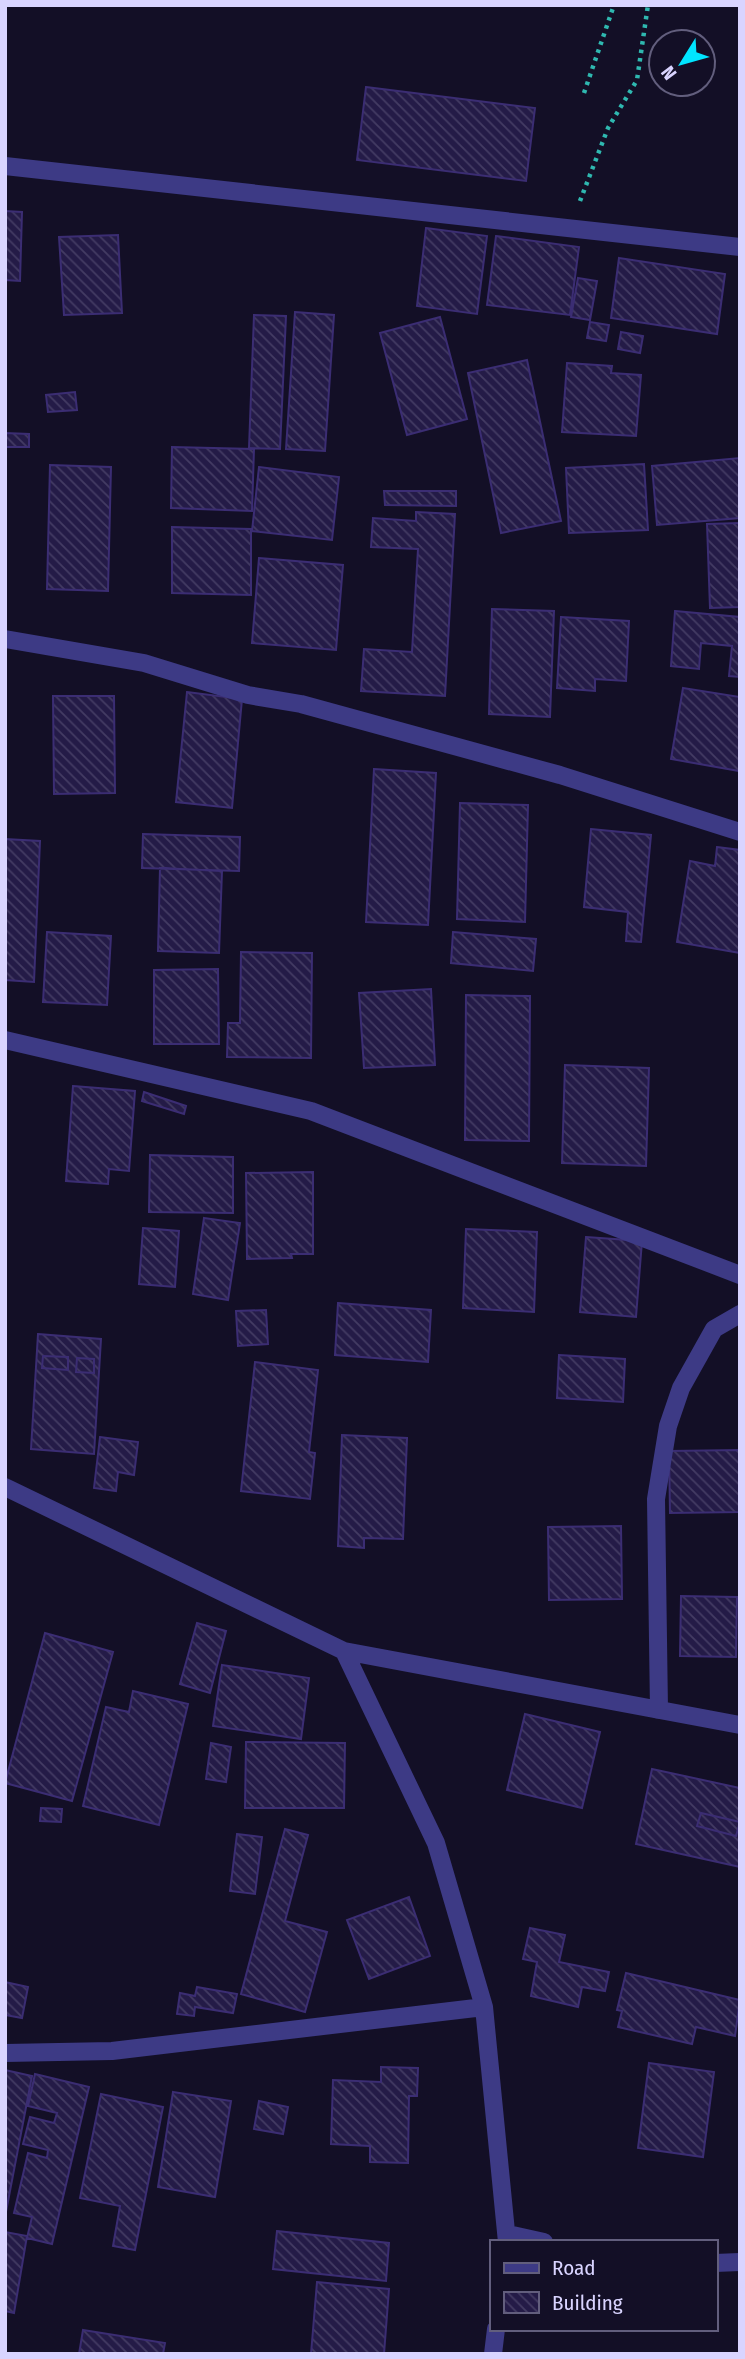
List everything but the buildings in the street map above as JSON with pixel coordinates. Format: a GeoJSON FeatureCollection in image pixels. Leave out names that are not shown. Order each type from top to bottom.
{"type":"FeatureCollection","features":[{"type":"Feature","properties":{"kind":"street"},"geometry":{"type":"LineString","coordinates":[[5,166],[740,247]]}},
{"type":"Feature","properties":{"kind":"street"},"geometry":{"type":"LineString","coordinates":[[5,639],[144,663],[248,695],[301,704],[560,775],[740,832]]}},
{"type":"Feature","properties":{"kind":"street"},"geometry":{"type":"LineString","coordinates":[[5,1040],[311,1111],[740,1275]]}},
{"type":"Feature","properties":{"kind":"street"},"geometry":{"type":"LineString","coordinates":[[659,1710],[656,1499],[668,1426],[681,1388],[714,1329],[740,1314]]}},
{"type":"Feature","properties":{"kind":"street"},"geometry":{"type":"LineString","coordinates":[[5,1487],[344,1651],[740,1725]]}},
{"type":"Feature","properties":{"kind":"street"},"geometry":{"type":"LineString","coordinates":[[344,1651],[436,1843],[484,2007],[508,2238],[526,2240]]}},
{"type":"Feature","properties":{"kind":"street"},"geometry":{"type":"LineString","coordinates":[[5,2053],[112,2051],[484,2007]]}},
{"type":"Feature","properties":{"kind":"street"},"geometry":{"type":"LineString","coordinates":[[717,2263],[740,2262]]}},
{"type":"Feature","properties":{"kind":"street"},"geometry":{"type":"LineString","coordinates":[[493,2354],[496,2331]]}},
{"type":"Feature","properties":{"kind":"path"},"geometry":{"type":"LineString","coordinates":[[584,93],[614,5]]}},
{"type":"Feature","properties":{"kind":"path"},"geometry":{"type":"LineString","coordinates":[[569,228],[608,128],[636,80],[648,5]]}}]}
